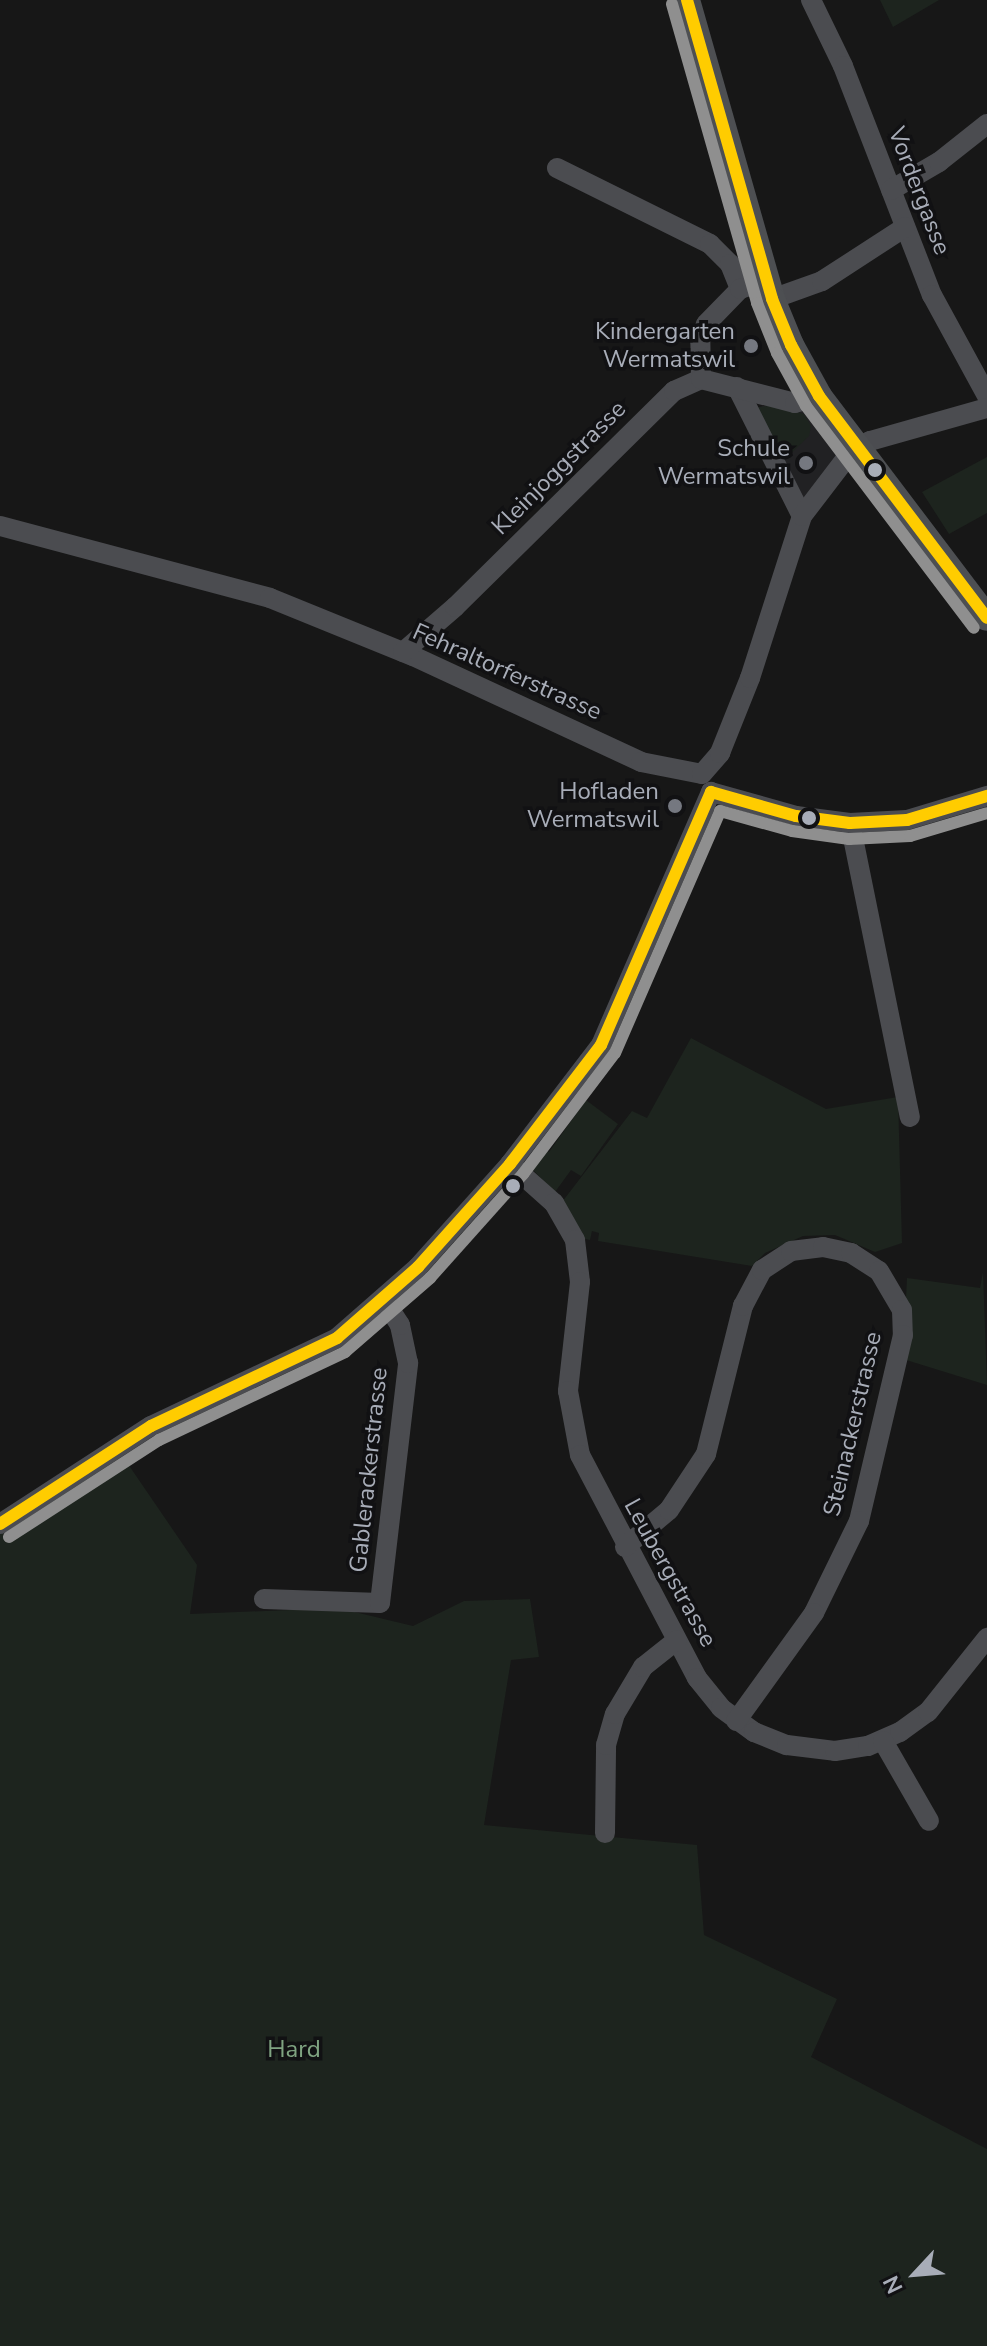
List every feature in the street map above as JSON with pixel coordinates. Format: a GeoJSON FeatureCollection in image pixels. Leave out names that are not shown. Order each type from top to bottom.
{"type":"FeatureCollection","features":[{"type":"Feature","properties":{"kind":"main road"},"geometry":{"type":"LineString","coordinates":[[687,0],[769,290],[819,396],[987,618]]}},
{"type":"Feature","properties":{"kind":"street","name":"Vordergasse"},"geometry":{"type":"LineString","coordinates":[[811,0],[843,66],[938,307],[987,396]]}},
{"type":"Feature","properties":{"kind":"street"},"geometry":{"type":"LineString","coordinates":[[891,190],[939,162],[987,124]]}},
{"type":"Feature","properties":{"kind":"street"},"geometry":{"type":"LineString","coordinates":[[557,168],[710,244],[730,264],[740,289]]}},
{"type":"Feature","properties":{"kind":"street"},"geometry":{"type":"LineString","coordinates":[[819,396],[805,403],[701,379],[702,331],[740,289],[769,290],[822,281],[905,227]]}},
{"type":"Feature","properties":{"kind":"street"},"geometry":{"type":"LineString","coordinates":[[963,411],[976,378]]}},
{"type":"Feature","properties":{"kind":"street","name":"Kleinjoggstrasse"},"geometry":{"type":"LineString","coordinates":[[403,652],[455,607],[658,406],[701,379]]}},
{"type":"Feature","properties":{"kind":"street"},"geometry":{"type":"LineString","coordinates":[[737,387],[745,409],[802,516]]}},
{"type":"Feature","properties":{"kind":"street"},"geometry":{"type":"LineString","coordinates":[[745,409],[766,395]]}},
{"type":"Feature","properties":{"kind":"street"},"geometry":{"type":"LineString","coordinates":[[0,1524],[151,1426],[337,1338],[384,1300],[510,1164],[601,1045],[750,678],[802,516],[859,447],[963,411],[987,408]]}},
{"type":"Feature","properties":{"kind":"street","name":"Fehraltorferstrasse"},"geometry":{"type":"LineString","coordinates":[[0,526],[243,589],[403,652],[641,762],[796,816],[850,823],[907,820],[987,796]]}},
{"type":"Feature","properties":{"kind":"street"},"geometry":{"type":"LineString","coordinates":[[850,823],[910,1117]]}},
{"type":"Feature","properties":{"kind":"street","name":"Leubergstrasse"},"geometry":{"type":"LineString","coordinates":[[510,1164],[554,1203],[575,1240],[580,1282],[568,1375],[572,1423],[586,1472],[708,1693],[736,1721],[770,1740],[804,1749],[835,1751],[883,1741],[928,1712],[987,1638]]}},
{"type":"Feature","properties":{"kind":"street","name":"Steinackerstrasse"},"geometry":{"type":"LineString","coordinates":[[625,1547],[669,1510],[706,1454],[743,1306],[762,1270],[791,1251],[823,1247],[851,1253],[879,1271],[902,1310],[903,1335],[859,1521],[814,1613],[736,1721]]}},
{"type":"Feature","properties":{"kind":"street","name":"Gablerackerstrasse"},"geometry":{"type":"LineString","coordinates":[[264,1599],[380,1603],[408,1363],[400,1325],[384,1300]]}},
{"type":"Feature","properties":{"kind":"street"},"geometry":{"type":"LineString","coordinates":[[605,1833],[606,1745],[615,1714],[643,1667],[677,1640]]}},
{"type":"Feature","properties":{"kind":"street"},"geometry":{"type":"LineString","coordinates":[[883,1741],[929,1821]]}},
{"type":"Feature","properties":{"kind":"shaded area","name":"Schule Wermatswil"},"geometry":{"type":"Polygon","coordinates":[[[775,403],[819,413],[844,446],[804,500],[748,410],[775,403]]]}},
{"type":"Feature","properties":{"kind":"green space"},"geometry":{"type":"Polygon","coordinates":[[[880,0],[939,0],[893,27],[880,0]]]}},
{"type":"Feature","properties":{"kind":"green space"},"geometry":{"type":"Polygon","coordinates":[[[775,405],[804,414],[811,426],[809,436],[781,463],[754,408],[775,405]]]}},
{"type":"Feature","properties":{"kind":"green space"},"geometry":{"type":"Polygon","coordinates":[[[987,457],[987,513],[949,534],[922,492],[987,457]]]}},
{"type":"Feature","properties":{"kind":"green space"},"geometry":{"type":"Polygon","coordinates":[[[691,1038],[826,1109],[898,1097],[902,1243],[875,1252],[835,1235],[803,1236],[765,1253],[752,1266],[598,1241],[599,1233],[592,1231],[590,1240],[581,1238],[562,1202],[632,1111],[647,1118],[691,1038]]]}},
{"type":"Feature","properties":{"kind":"green space"},"geometry":{"type":"Polygon","coordinates":[[[586,1100],[618,1124],[581,1176],[571,1170],[555,1192],[532,1169],[530,1159],[540,1146],[549,1152],[586,1100]]]}},
{"type":"Feature","properties":{"kind":"green space"},"geometry":{"type":"Polygon","coordinates":[[[983,1272],[987,1385],[903,1359],[907,1278],[980,1288],[983,1272]]]}},
{"type":"Feature","properties":{"kind":"green space","name":"Hard"},"geometry":{"type":"Polygon","coordinates":[[[128,1464],[197,1565],[190,1614],[338,1608],[413,1626],[464,1601],[530,1599],[539,1657],[511,1660],[484,1825],[697,1845],[704,1935],[837,1999],[811,2057],[987,2149],[987,2346],[0,2346],[0,1524],[89,1467],[128,1464]]]}},
{"type":"Feature","properties":{"kind":"transit line"},"geometry":{"type":"LineString","coordinates":[[687,0],[772,299],[791,345],[819,396],[987,618]]}},
{"type":"Feature","properties":{"kind":"transit line"},"geometry":{"type":"LineString","coordinates":[[672,4],[757,303],[777,353],[806,406],[974,628]]}},
{"type":"Feature","properties":{"kind":"transit line"},"geometry":{"type":"LineString","coordinates":[[711,792],[796,816],[850,823],[907,820],[987,796]]}},
{"type":"Feature","properties":{"kind":"transit line"},"geometry":{"type":"LineString","coordinates":[[0,1524],[151,1426],[337,1338],[418,1267],[510,1164],[601,1045],[711,792]]}},
{"type":"Feature","properties":{"kind":"transit line"},"geometry":{"type":"LineString","coordinates":[[9,1537],[159,1440],[345,1352],[430,1278],[523,1174],[615,1053],[720,811],[792,831],[849,839],[910,836],[987,813]]}},
{"type":"Feature","properties":{"kind":"place","name":"Kindergarten Wermatswil"},"geometry":{"type":"Point","coordinates":[751,346]}},
{"type":"Feature","properties":{"kind":"place","name":"Schule Wermatswil"},"geometry":{"type":"Point","coordinates":[806,463]}},
{"type":"Feature","properties":{"kind":"place","name":"Hofladen Wermatswil"},"geometry":{"type":"Point","coordinates":[675,806]}}]}
